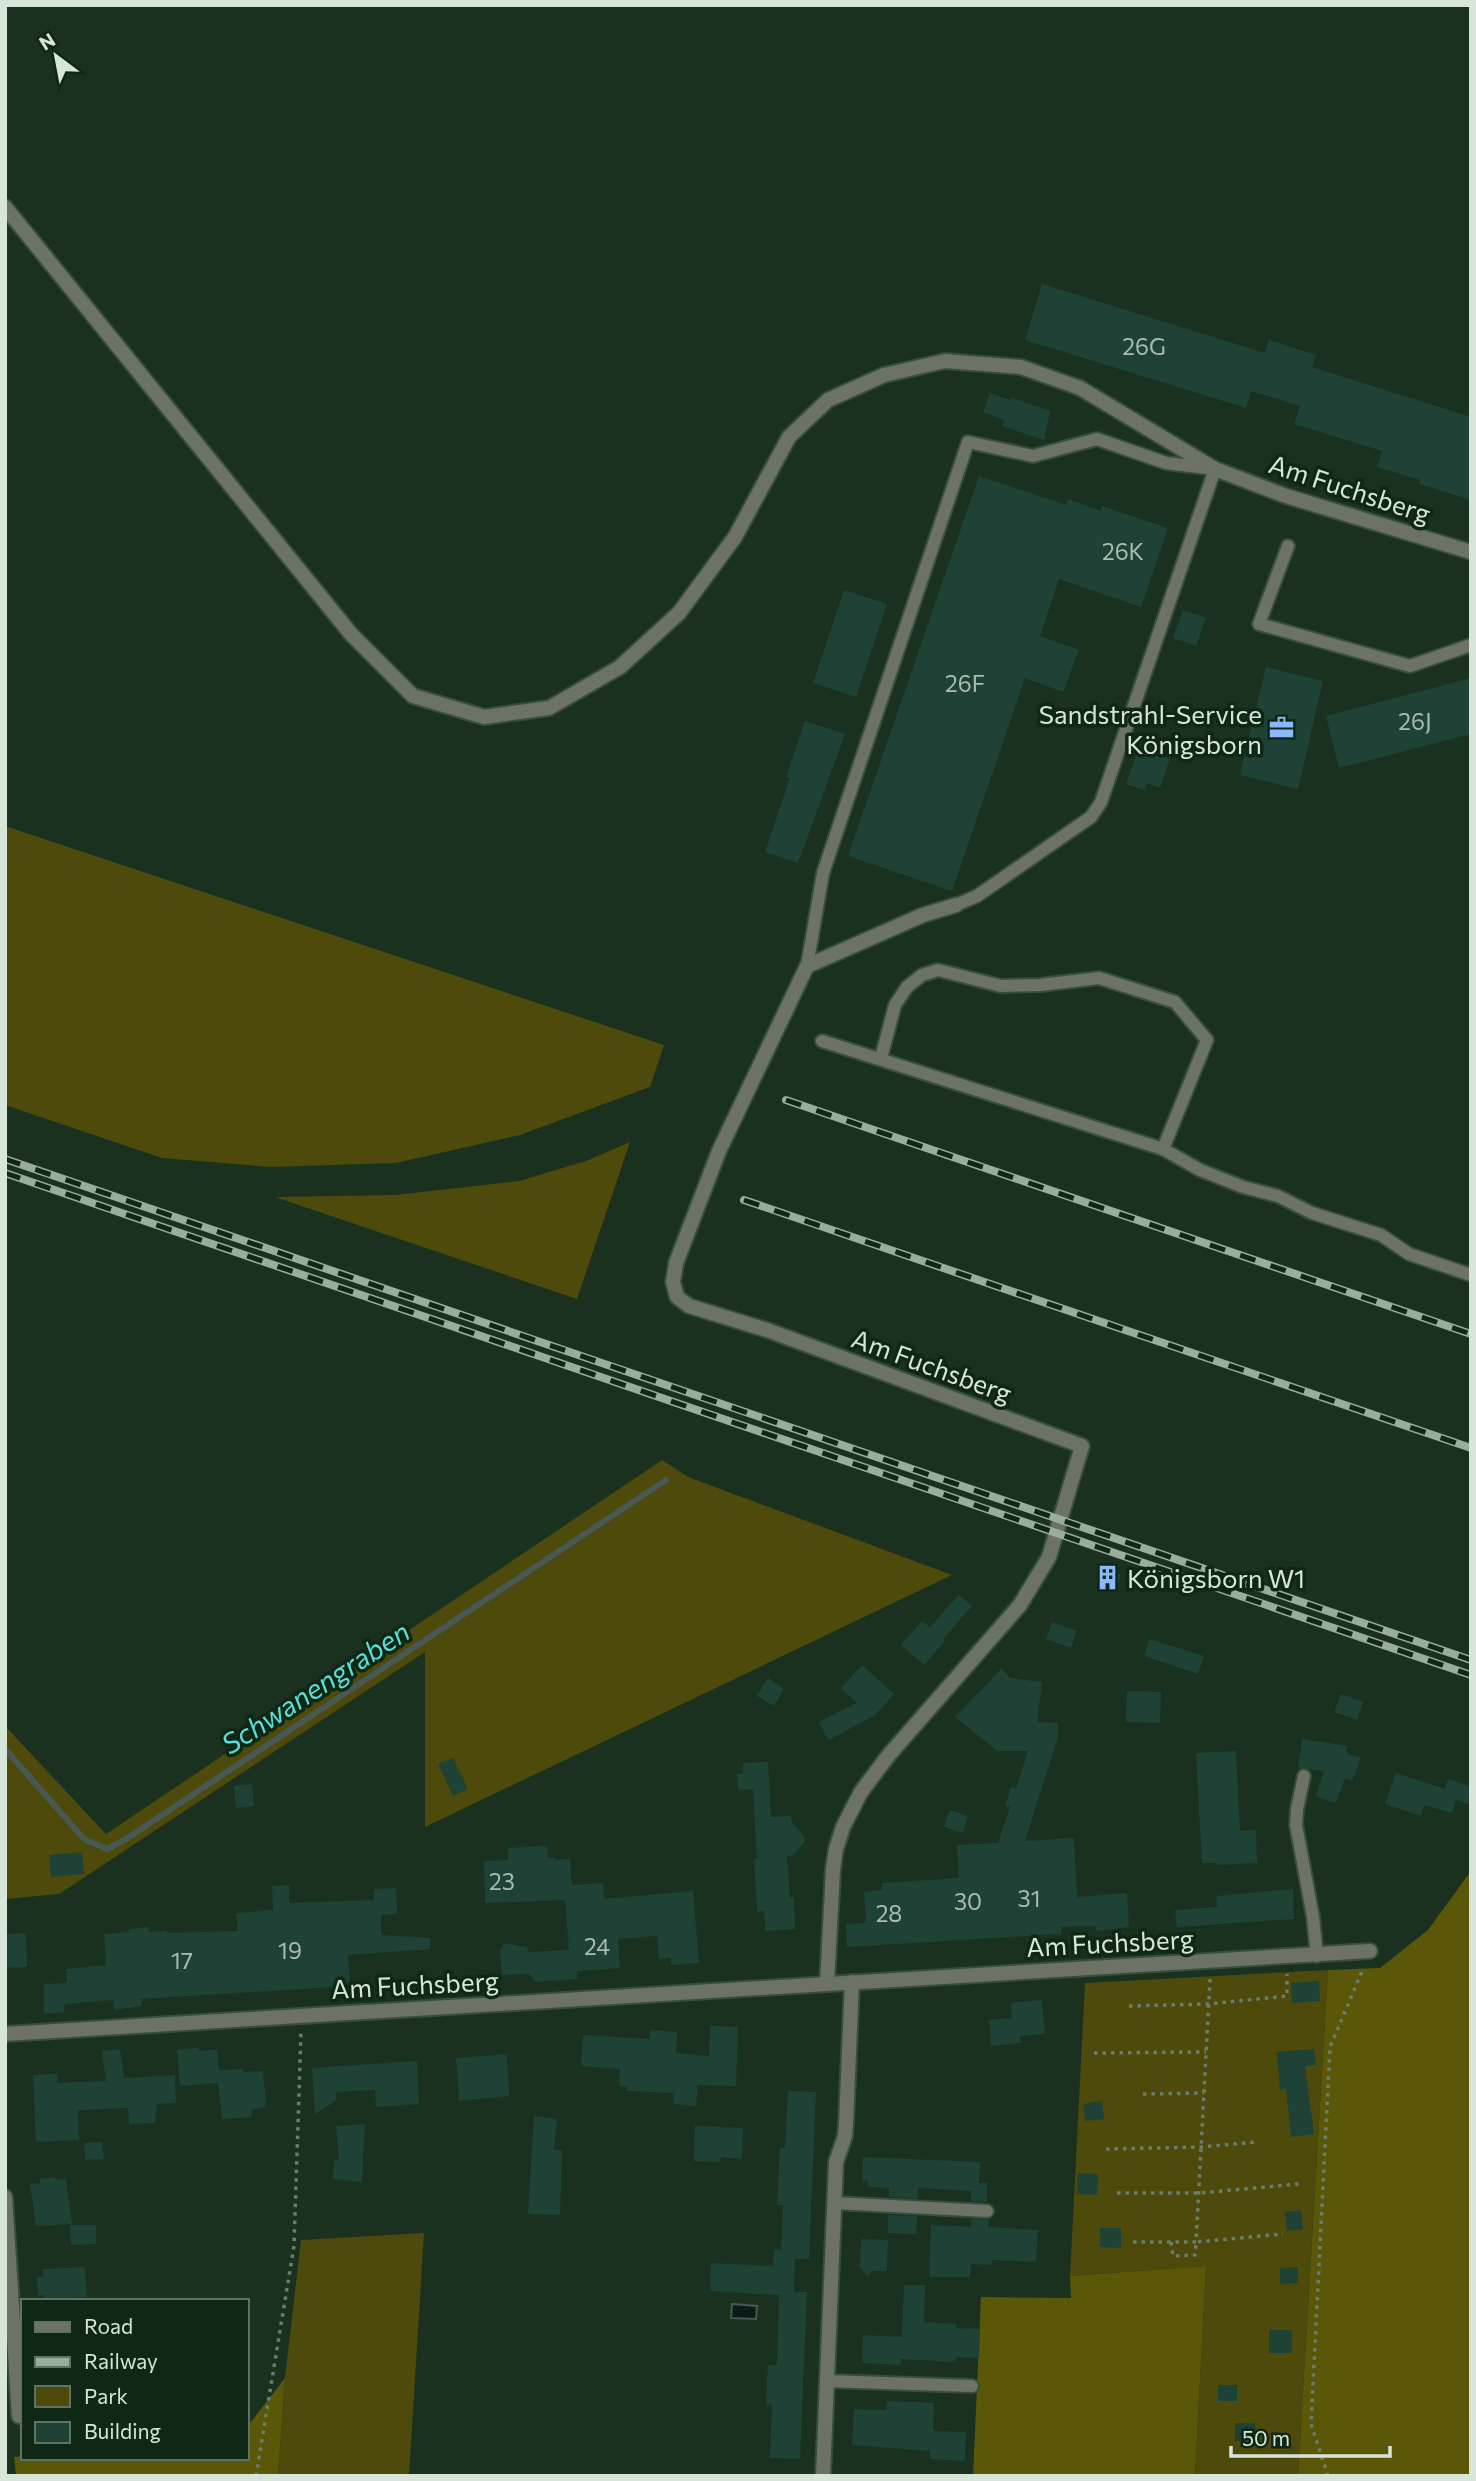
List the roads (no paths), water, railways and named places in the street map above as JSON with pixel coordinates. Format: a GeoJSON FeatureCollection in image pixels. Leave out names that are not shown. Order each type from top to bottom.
{"type":"FeatureCollection","features":[{"type":"Feature","properties":{"kind":"street","name":"Am Fuchsberg"},"geometry":{"type":"LineString","coordinates":[[5,207],[351,634],[413,696],[484,718],[550,708],[620,667],[679,613],[735,537],[789,437],[828,400],[884,375],[945,361],[1021,367],[1080,388],[1215,469],[1286,496],[1471,552]]}},
{"type":"Feature","properties":{"kind":"street"},"geometry":{"type":"LineString","coordinates":[[807,967],[923,915],[956,905]]}},
{"type":"Feature","properties":{"kind":"street","name":"Am Fuchsberg"},"geometry":{"type":"LineString","coordinates":[[807,967],[719,1151],[677,1263],[673,1282],[677,1297],[689,1306],[767,1330],[1082,1446],[1049,1557],[1036,1581],[1020,1605],[888,1756],[861,1792],[843,1827],[833,1869],[827,1984]]}},
{"type":"Feature","properties":{"kind":"street","name":"Am Fuchsberg"},"geometry":{"type":"LineString","coordinates":[[5,2034],[1370,1951]]}},
{"type":"Feature","properties":{"kind":"street"},"geometry":{"type":"LineString","coordinates":[[823,2476],[836,2162],[845,2136],[852,1982]]}},
{"type":"Feature","properties":{"kind":"street"},"geometry":{"type":"LineString","coordinates":[[5,2197],[19,2416]]}},
{"type":"Feature","properties":{"kind":"lane"},"geometry":{"type":"LineString","coordinates":[[807,967],[822,873],[968,442],[1033,456],[1097,439],[1166,463],[1215,469],[1101,802],[1091,817],[977,896],[956,905]]}},
{"type":"Feature","properties":{"kind":"lane"},"geometry":{"type":"LineString","coordinates":[[1288,546],[1259,624],[1410,666],[1471,645]]}},
{"type":"Feature","properties":{"kind":"lane"},"geometry":{"type":"LineString","coordinates":[[881,1058],[895,1005],[907,987],[922,975],[938,971],[1001,986],[1040,985],[1099,978],[1175,1002],[1207,1040],[1163,1149]]}},
{"type":"Feature","properties":{"kind":"lane"},"geometry":{"type":"LineString","coordinates":[[822,1041],[1163,1149],[1200,1170],[1243,1187],[1278,1196],[1312,1213],[1381,1235],[1409,1254],[1471,1275]]}},
{"type":"Feature","properties":{"kind":"lane"},"geometry":{"type":"LineString","coordinates":[[1304,1776],[1296,1825],[1313,1917],[1317,1956]]}},
{"type":"Feature","properties":{"kind":"lane"},"geometry":{"type":"LineString","coordinates":[[834,2203],[987,2211]]}},
{"type":"Feature","properties":{"kind":"lane"},"geometry":{"type":"LineString","coordinates":[[827,2381],[972,2386]]}},
{"type":"Feature","properties":{"kind":"waterway","name":"Schwanengraben"},"geometry":{"type":"LineString","coordinates":[[5,1749],[84,1839],[107,1849],[126,1839],[666,1480]]}},
{"type":"Feature","properties":{"kind":"railway"},"geometry":{"type":"LineString","coordinates":[[786,1100],[1471,1334]]}},
{"type":"Feature","properties":{"kind":"railway"},"geometry":{"type":"LineString","coordinates":[[5,1159],[1471,1660]]}},
{"type":"Feature","properties":{"kind":"railway"},"geometry":{"type":"LineString","coordinates":[[5,1173],[1471,1675]]}},
{"type":"Feature","properties":{"kind":"railway"},"geometry":{"type":"LineString","coordinates":[[744,1200],[1471,1448]]}},
{"type":"Feature","properties":{"kind":"place","name":"Sandstrahl-Service Königsborn"},"geometry":{"type":"Point","coordinates":[1282,728]}},
{"type":"Feature","properties":{"kind":"place","name":"Königsborn W1"},"geometry":{"type":"Point","coordinates":[1107,1577]}}]}
